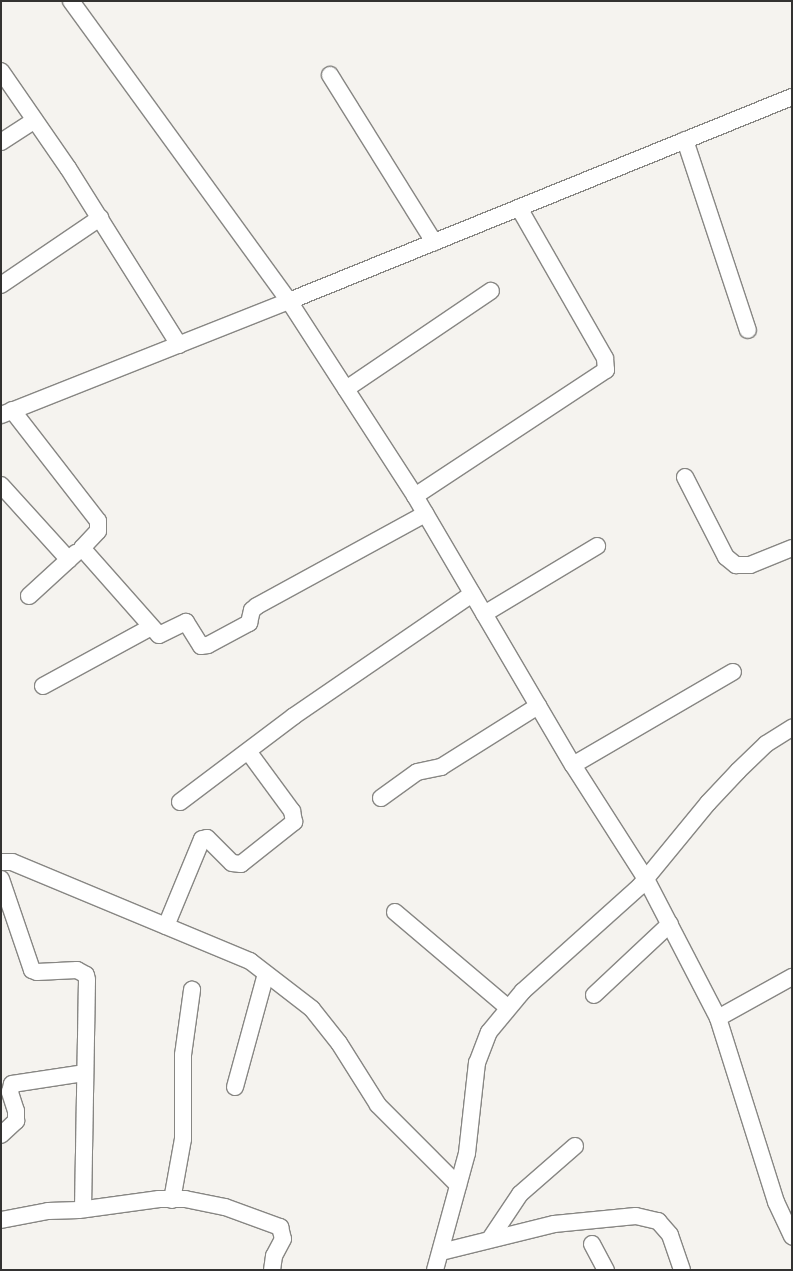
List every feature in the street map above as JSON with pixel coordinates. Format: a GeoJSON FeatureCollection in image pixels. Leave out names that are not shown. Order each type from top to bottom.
{"type":"FeatureCollection","features":[{"type":"Feature","properties":{"kind":"street"},"geometry":{"type":"LineString","coordinates":[[71,1],[289,301],[415,496],[573,765],[646,879],[718,1018],[776,1202],[792,1236]]}},
{"type":"Feature","properties":{"kind":"street"},"geometry":{"type":"LineString","coordinates":[[1,71],[100,218],[179,345]]}},
{"type":"Feature","properties":{"kind":"street"},"geometry":{"type":"LineString","coordinates":[[330,75],[434,242]]}},
{"type":"Feature","properties":{"kind":"street"},"geometry":{"type":"LineString","coordinates":[[29,596],[82,548],[98,531],[98,521],[7,412],[289,301],[792,97]]}},
{"type":"Feature","properties":{"kind":"street"},"geometry":{"type":"LineString","coordinates":[[1,142],[35,120]]}},
{"type":"Feature","properties":{"kind":"street"},"geometry":{"type":"LineString","coordinates":[[685,140],[748,330]]}},
{"type":"Feature","properties":{"kind":"street"},"geometry":{"type":"LineString","coordinates":[[415,496],[606,370],[605,358],[519,208]]}},
{"type":"Feature","properties":{"kind":"street"},"geometry":{"type":"LineString","coordinates":[[1,285],[100,218]]}},
{"type":"Feature","properties":{"kind":"street"},"geometry":{"type":"LineString","coordinates":[[346,389],[491,291]]}},
{"type":"Feature","properties":{"kind":"street"},"geometry":{"type":"LineString","coordinates":[[685,477],[726,557],[736,565],[750,565],[792,548]]}},
{"type":"Feature","properties":{"kind":"street"},"geometry":{"type":"LineString","coordinates":[[1,485],[69,560]]}},
{"type":"Feature","properties":{"kind":"street"},"geometry":{"type":"LineString","coordinates":[[82,548],[159,636],[186,622],[201,646],[208,645],[249,623],[252,610],[257,606],[425,514]]}},
{"type":"Feature","properties":{"kind":"street"},"geometry":{"type":"LineString","coordinates":[[484,614],[597,546]]}},
{"type":"Feature","properties":{"kind":"street"},"geometry":{"type":"LineString","coordinates":[[180,802],[294,716],[472,594]]}},
{"type":"Feature","properties":{"kind":"street"},"geometry":{"type":"LineString","coordinates":[[43,686],[151,627]]}},
{"type":"Feature","properties":{"kind":"street"},"geometry":{"type":"LineString","coordinates":[[573,765],[734,672]]}},
{"type":"Feature","properties":{"kind":"street"},"geometry":{"type":"LineString","coordinates":[[381,798],[417,772],[441,767],[538,706]]}},
{"type":"Feature","properties":{"kind":"street"},"geometry":{"type":"LineString","coordinates":[[434,1270],[467,1153],[477,1063],[489,1032],[523,991],[646,879],[708,803],[738,771],[766,744],[792,728]]}},
{"type":"Feature","properties":{"kind":"street"},"geometry":{"type":"LineString","coordinates":[[166,926],[202,839],[207,838],[232,862],[241,864],[294,822],[292,811],[248,751]]}},
{"type":"Feature","properties":{"kind":"street"},"geometry":{"type":"LineString","coordinates":[[1,862],[12,862],[250,961],[312,1009],[339,1043],[378,1105],[458,1185]]}},
{"type":"Feature","properties":{"kind":"street"},"geometry":{"type":"LineString","coordinates":[[1,879],[32,970],[37,972],[77,970],[86,975],[86,1073],[83,1209]]}},
{"type":"Feature","properties":{"kind":"street"},"geometry":{"type":"LineString","coordinates":[[395,912],[508,1008]]}},
{"type":"Feature","properties":{"kind":"street"},"geometry":{"type":"LineString","coordinates":[[594,995],[670,924]]}},
{"type":"Feature","properties":{"kind":"street"},"geometry":{"type":"LineString","coordinates":[[235,1087],[266,974]]}},
{"type":"Feature","properties":{"kind":"street"},"geometry":{"type":"LineString","coordinates":[[718,1018],[792,977]]}},
{"type":"Feature","properties":{"kind":"street"},"geometry":{"type":"LineString","coordinates":[[172,1200],[183,1139],[183,1055],[192,990]]}},
{"type":"Feature","properties":{"kind":"street"},"geometry":{"type":"LineString","coordinates":[[1,1135],[13,1125],[17,1116],[10,1092],[12,1084],[86,1073]]}},
{"type":"Feature","properties":{"kind":"street"},"geometry":{"type":"LineString","coordinates":[[490,1239],[520,1194],[575,1146]]}},
{"type":"Feature","properties":{"kind":"street"},"geometry":{"type":"LineString","coordinates":[[1,1220],[48,1211],[185,1199],[225,1207],[280,1227],[283,1239],[274,1256],[272,1270]]}},
{"type":"Feature","properties":{"kind":"street"},"geometry":{"type":"LineString","coordinates":[[440,1252],[554,1224],[636,1216],[658,1221],[670,1235],[682,1270]]}},
{"type":"Feature","properties":{"kind":"street"},"geometry":{"type":"LineString","coordinates":[[592,1244],[606,1270]]}}]}
